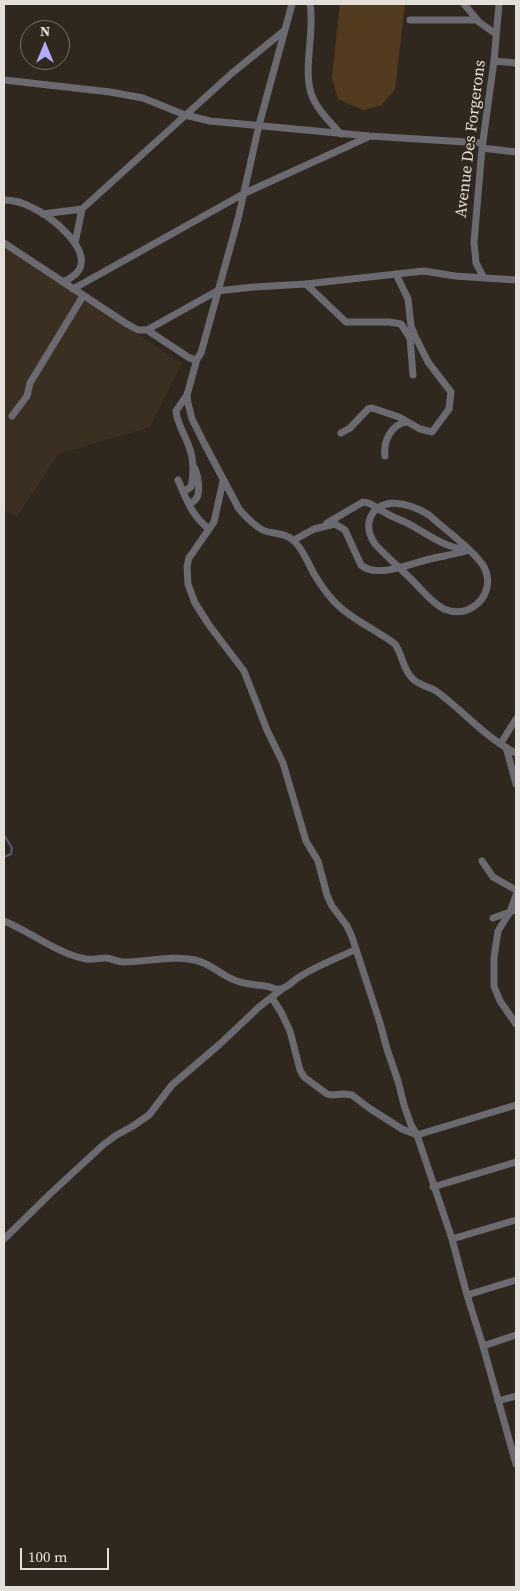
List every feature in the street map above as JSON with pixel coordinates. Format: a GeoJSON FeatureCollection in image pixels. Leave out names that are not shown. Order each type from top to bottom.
{"type":"FeatureCollection","features":[{"type":"Feature","properties":{"kind":"street"},"geometry":{"type":"LineString","coordinates":[[189,504],[195,501],[197,496],[197,473],[190,448],[176,415],[178,407],[187,394],[197,359],[201,353],[245,193],[258,125],[292,4]]}},
{"type":"Feature","properties":{"kind":"street"},"geometry":{"type":"LineString","coordinates":[[310,4],[310,92],[319,107],[341,134]]}},
{"type":"Feature","properties":{"kind":"street"},"geometry":{"type":"LineString","coordinates":[[464,4],[477,20],[496,34]]}},
{"type":"Feature","properties":{"kind":"street","name":"Avenue Des Forgerons"},"geometry":{"type":"LineString","coordinates":[[482,276],[476,263],[474,242],[499,4]]}},
{"type":"Feature","properties":{"kind":"street"},"geometry":{"type":"LineString","coordinates":[[410,20],[477,20]]}},
{"type":"Feature","properties":{"kind":"street"},"geometry":{"type":"LineString","coordinates":[[42,214],[82,209],[231,74],[285,30]]}},
{"type":"Feature","properties":{"kind":"street"},"geometry":{"type":"LineString","coordinates":[[494,61],[516,63]]}},
{"type":"Feature","properties":{"kind":"street"},"geometry":{"type":"LineString","coordinates":[[4,80],[110,92],[143,98],[185,115],[210,121],[483,146],[516,152]]}},
{"type":"Feature","properties":{"kind":"street"},"geometry":{"type":"LineString","coordinates":[[73,289],[245,193],[369,136]]}},
{"type":"Feature","properties":{"kind":"street"},"geometry":{"type":"LineString","coordinates":[[4,200],[20,202],[42,214],[76,243]]}},
{"type":"Feature","properties":{"kind":"street"},"geometry":{"type":"LineString","coordinates":[[63,282],[80,269],[82,260],[76,243],[82,209]]}},
{"type":"Feature","properties":{"kind":"street"},"geometry":{"type":"LineString","coordinates":[[4,243],[138,330],[147,330],[218,291],[254,286],[306,284],[424,271],[455,276],[482,276],[516,280]]}},
{"type":"Feature","properties":{"kind":"street"},"geometry":{"type":"LineString","coordinates":[[341,433],[350,428],[370,408],[378,409],[428,432],[433,431],[449,409],[451,396],[449,388],[428,362],[415,336],[411,326],[408,299],[396,274]]}},
{"type":"Feature","properties":{"kind":"street"},"geometry":{"type":"LineString","coordinates":[[306,284],[346,322],[389,322],[401,324],[410,338],[413,376]]}},
{"type":"Feature","properties":{"kind":"street"},"geometry":{"type":"LineString","coordinates":[[12,416],[27,396],[30,383],[83,296]]}},
{"type":"Feature","properties":{"kind":"street"},"geometry":{"type":"LineString","coordinates":[[147,330],[188,357],[197,359]]}},
{"type":"Feature","properties":{"kind":"street"},"geometry":{"type":"LineString","coordinates":[[187,394],[192,418],[223,481],[245,516],[266,531],[294,540],[315,576],[332,600],[395,644],[400,650],[410,677],[414,681],[434,690],[476,726],[516,753]]}},
{"type":"Feature","properties":{"kind":"street"},"geometry":{"type":"LineString","coordinates":[[385,456],[384,446],[391,433],[396,426],[407,422]]}},
{"type":"Feature","properties":{"kind":"street"},"geometry":{"type":"LineString","coordinates":[[183,492],[191,487],[193,464]]}},
{"type":"Feature","properties":{"kind":"street"},"geometry":{"type":"LineString","coordinates":[[178,480],[198,520],[209,529]]}},
{"type":"Feature","properties":{"kind":"street"},"geometry":{"type":"LineString","coordinates":[[223,481],[214,522],[189,558],[187,576],[191,593],[209,625],[244,671],[267,730],[283,764],[306,841],[318,861],[327,895],[332,906],[347,926],[356,949],[406,1110],[417,1135],[452,1239],[516,1460]]}},
{"type":"Feature","properties":{"kind":"street"},"geometry":{"type":"LineString","coordinates":[[294,540],[363,502],[371,504],[438,541],[458,549],[469,550]]}},
{"type":"Feature","properties":{"kind":"street"},"geometry":{"type":"LineString","coordinates":[[386,504],[414,506],[429,515],[469,550],[485,568],[487,582],[484,597],[465,612],[452,611],[439,606],[375,544],[369,533],[368,523],[377,509],[386,504]]}},
{"type":"Feature","properties":{"kind":"street"},"geometry":{"type":"LineString","coordinates":[[322,526],[336,524],[341,526],[345,530],[358,562],[365,568],[378,570],[400,568],[469,550]]}},
{"type":"Feature","properties":{"kind":"street"},"geometry":{"type":"LineString","coordinates":[[516,719],[503,745],[516,784]]}},
{"type":"Feature","properties":{"kind":"street"},"geometry":{"type":"LineString","coordinates":[[482,860],[493,877],[516,890]]}},
{"type":"Feature","properties":{"kind":"street"},"geometry":{"type":"LineString","coordinates":[[516,895],[513,911],[498,931],[494,958],[494,986],[500,1001],[516,1024]]}},
{"type":"Feature","properties":{"kind":"street"},"geometry":{"type":"LineString","coordinates":[[493,918],[513,911]]}},
{"type":"Feature","properties":{"kind":"street"},"geometry":{"type":"LineString","coordinates":[[4,922],[62,950],[88,959],[104,958],[126,962],[181,958],[196,960],[209,965],[236,981],[282,989]]}},
{"type":"Feature","properties":{"kind":"street"},"geometry":{"type":"LineString","coordinates":[[4,1240],[103,1145],[149,1115],[172,1084],[220,1044],[259,1006],[306,972],[336,960],[356,949]]}},
{"type":"Feature","properties":{"kind":"street"},"geometry":{"type":"LineString","coordinates":[[272,998],[290,1031],[300,1070],[304,1078],[327,1094],[352,1095],[402,1129],[417,1135],[516,1105]]}},
{"type":"Feature","properties":{"kind":"street"},"geometry":{"type":"LineString","coordinates":[[434,1187],[516,1162]]}},
{"type":"Feature","properties":{"kind":"street"},"geometry":{"type":"LineString","coordinates":[[452,1239],[516,1220]]}},
{"type":"Feature","properties":{"kind":"street"},"geometry":{"type":"LineString","coordinates":[[467,1295],[516,1280]]}},
{"type":"Feature","properties":{"kind":"street"},"geometry":{"type":"LineString","coordinates":[[483,1346],[516,1335]]}},
{"type":"Feature","properties":{"kind":"street"},"geometry":{"type":"LineString","coordinates":[[498,1402],[516,1396]]}},
{"type":"Feature","properties":{"kind":"shaded area"},"geometry":{"type":"Polygon","coordinates":[[[340,4],[405,4],[395,89],[382,105],[363,110],[338,99],[332,78],[340,4]]]}},
{"type":"Feature","properties":{"kind":"shaded area"},"geometry":{"type":"Polygon","coordinates":[[[4,248],[182,363],[150,427],[58,454],[17,517],[4,511],[4,248]]]}},
{"type":"Feature","properties":{"kind":"waterway"},"geometry":{"type":"LineString","coordinates":[[4,835],[12,848],[11,854],[4,857]]}}]}
